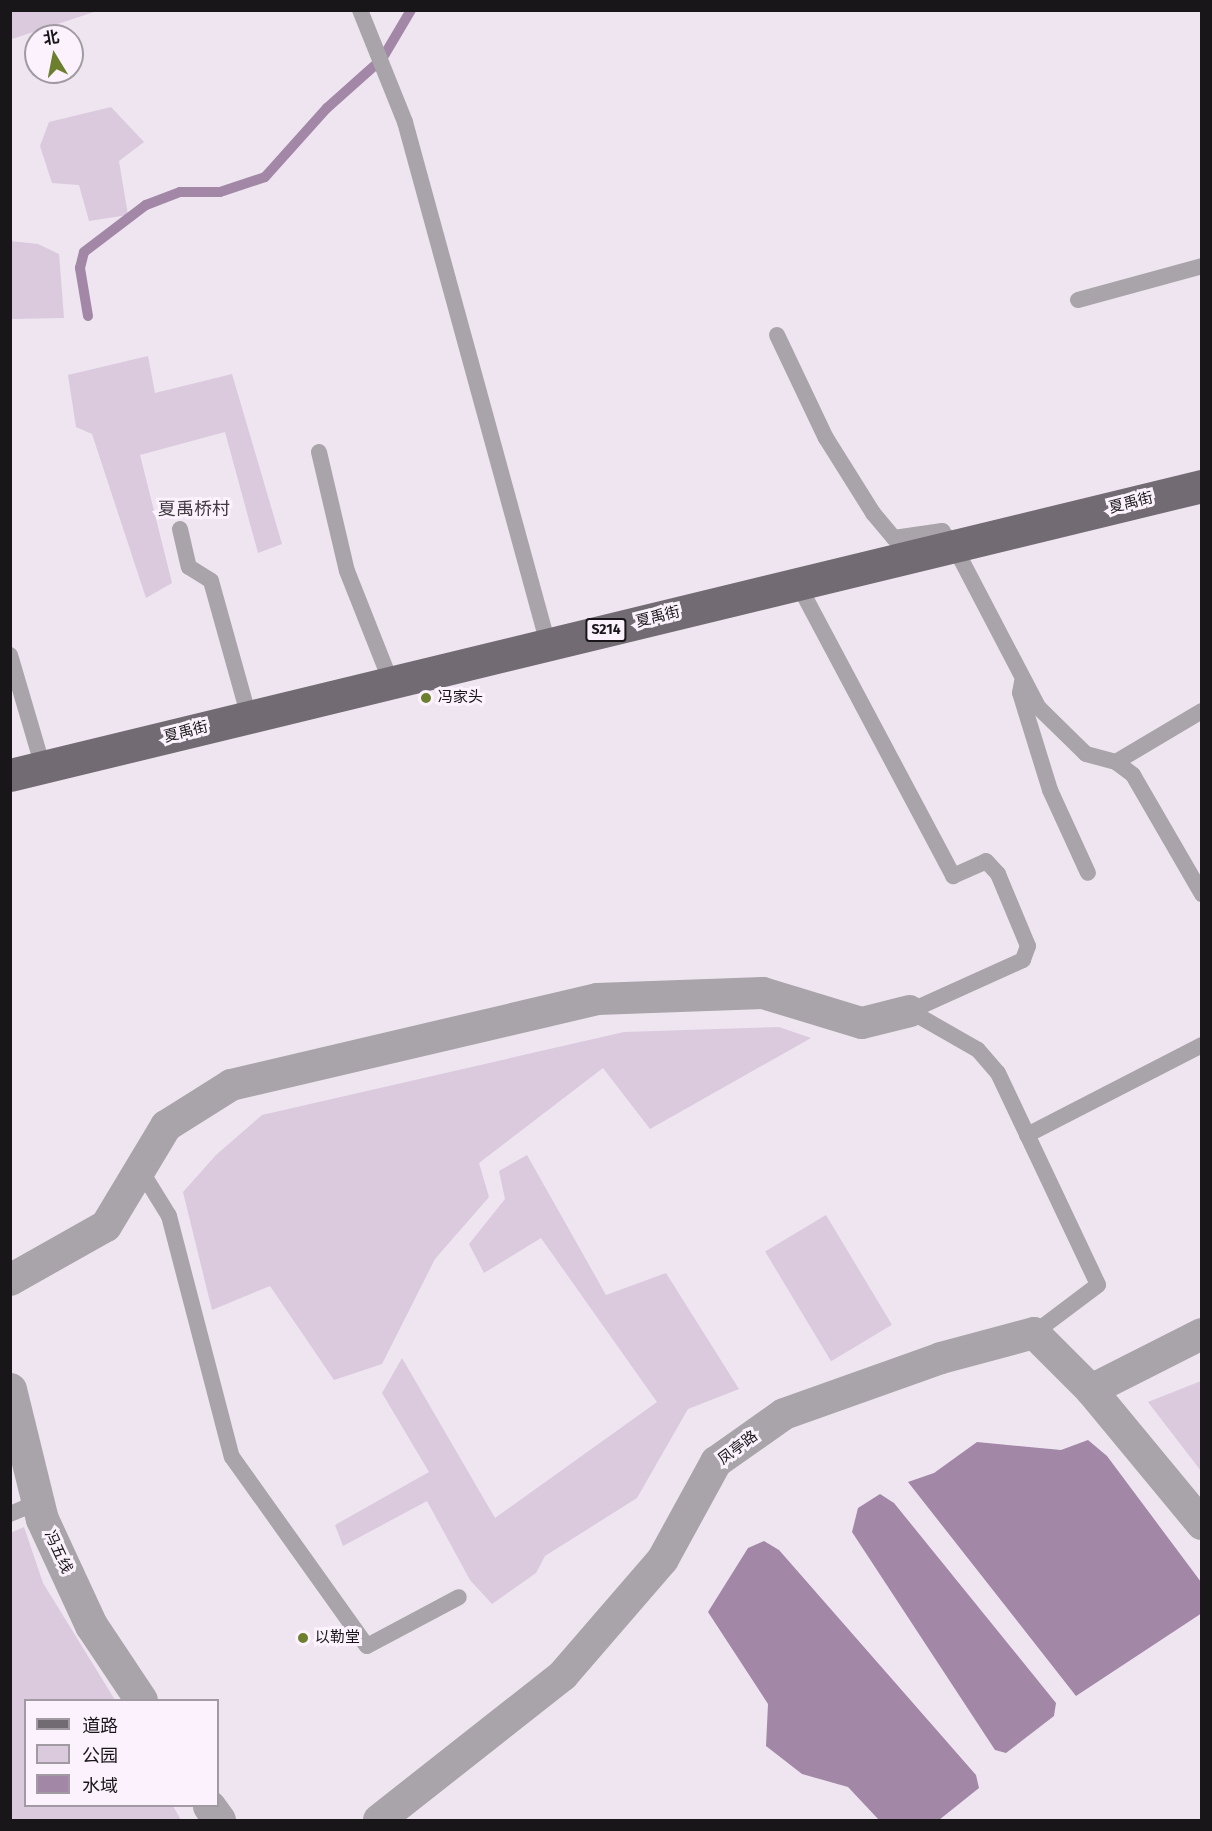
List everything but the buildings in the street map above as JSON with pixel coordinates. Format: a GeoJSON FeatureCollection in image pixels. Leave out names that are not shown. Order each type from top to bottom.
{"type":"FeatureCollection","features":[{"type":"Feature","properties":{"kind":"main road","name":"夏禹街"},"geometry":{"type":"LineString","coordinates":[[10,775],[1202,486]]}},
{"type":"Feature","properties":{"kind":"street"},"geometry":{"type":"LineString","coordinates":[[10,1280],[106,1226],[166,1126],[231,1085],[597,999],[763,993],[862,1023],[910,1011]]}},
{"type":"Feature","properties":{"kind":"street"},"geometry":{"type":"LineString","coordinates":[[1034,1333],[1091,1390],[1202,1524]]}},
{"type":"Feature","properties":{"kind":"street","name":"凤亭路"},"geometry":{"type":"LineString","coordinates":[[379,1821],[563,1675],[663,1559],[716,1462],[784,1414],[941,1358],[1034,1333]]}},
{"type":"Feature","properties":{"kind":"street"},"geometry":{"type":"LineString","coordinates":[[1091,1390],[1202,1334]]}},
{"type":"Feature","properties":{"kind":"street","name":"冯五线"},"geometry":{"type":"LineString","coordinates":[[10,1389],[24,1508],[91,1625],[140,1699]]}},
{"type":"Feature","properties":{"kind":"street"},"geometry":{"type":"LineString","coordinates":[[210,1807],[219,1821]]}},
{"type":"Feature","properties":{"kind":"lane"},"geometry":{"type":"LineString","coordinates":[[360,10],[405,122],[548,644]]}},
{"type":"Feature","properties":{"kind":"lane"},"geometry":{"type":"LineString","coordinates":[[1078,300],[1202,266]]}},
{"type":"Feature","properties":{"kind":"lane"},"geometry":{"type":"LineString","coordinates":[[777,335],[826,438],[887,529],[894,538],[942,531],[954,546],[1038,707],[1063,734],[1086,754],[1116,762],[1133,775],[1202,894]]}},
{"type":"Feature","properties":{"kind":"lane"},"geometry":{"type":"LineString","coordinates":[[319,452],[347,571],[391,682]]}},
{"type":"Feature","properties":{"kind":"lane"},"geometry":{"type":"LineString","coordinates":[[180,529],[189,567],[211,581],[249,717]]}},
{"type":"Feature","properties":{"kind":"lane"},"geometry":{"type":"LineString","coordinates":[[798,584],[953,876],[986,861],[998,874],[1028,945],[1023,960],[910,1011]]}},
{"type":"Feature","properties":{"kind":"lane"},"geometry":{"type":"LineString","coordinates":[[10,655],[43,767]]}},
{"type":"Feature","properties":{"kind":"lane"},"geometry":{"type":"LineString","coordinates":[[1023,679],[1020,693],[1050,790],[1088,873]]}},
{"type":"Feature","properties":{"kind":"lane"},"geometry":{"type":"LineString","coordinates":[[1116,762],[1202,711]]}},
{"type":"Feature","properties":{"kind":"lane"},"geometry":{"type":"LineString","coordinates":[[910,1011],[978,1050],[998,1073],[1098,1285],[1034,1333]]}},
{"type":"Feature","properties":{"kind":"lane"},"geometry":{"type":"LineString","coordinates":[[1027,1135],[1202,1045]]}},
{"type":"Feature","properties":{"kind":"lane"},"geometry":{"type":"LineString","coordinates":[[140,1169],[169,1216],[232,1457],[368,1646],[459,1597]]}},
{"type":"Feature","properties":{"kind":"green space"},"geometry":{"type":"Polygon","coordinates":[[[11,10],[97,10],[58,24],[24,24],[24,35],[12,39],[11,10]]]}},
{"type":"Feature","properties":{"kind":"green space"},"geometry":{"type":"Polygon","coordinates":[[[111,107],[144,142],[119,161],[128,215],[89,221],[79,185],[52,183],[40,146],[49,122],[111,107]]]}},
{"type":"Feature","properties":{"kind":"green space"},"geometry":{"type":"Polygon","coordinates":[[[10,241],[38,244],[59,254],[64,318],[11,319],[10,241]]]}},
{"type":"Feature","properties":{"kind":"green space"},"geometry":{"type":"Polygon","coordinates":[[[148,356],[155,393],[232,374],[282,544],[258,553],[225,432],[140,455],[172,583],[146,598],[92,434],[76,427],[68,375],[148,356]]]}},
{"type":"Feature","properties":{"kind":"green space"},"geometry":{"type":"Polygon","coordinates":[[[779,1027],[811,1038],[650,1129],[603,1068],[479,1163],[489,1197],[435,1259],[382,1364],[334,1380],[270,1286],[212,1310],[183,1192],[216,1155],[262,1115],[624,1032],[779,1027]]]}},
{"type":"Feature","properties":{"kind":"green space"},"geometry":{"type":"Polygon","coordinates":[[[527,1155],[606,1295],[666,1273],[739,1389],[688,1409],[637,1498],[545,1556],[536,1573],[492,1604],[470,1580],[427,1501],[343,1546],[335,1525],[429,1472],[382,1393],[402,1358],[495,1518],[657,1402],[541,1238],[484,1273],[469,1244],[505,1199],[499,1171],[527,1155]]]}},
{"type":"Feature","properties":{"kind":"green space"},"geometry":{"type":"Polygon","coordinates":[[[826,1215],[892,1325],[831,1361],[765,1252],[826,1215]]]}},
{"type":"Feature","properties":{"kind":"green space"},"geometry":{"type":"Polygon","coordinates":[[[1201,1381],[1201,1471],[1148,1402],[1201,1381]]]}},
{"type":"Feature","properties":{"kind":"green space"},"geometry":{"type":"Polygon","coordinates":[[[24,1527],[43,1583],[114,1699],[24,1699],[24,1807],[174,1807],[181,1820],[11,1820],[10,1533],[24,1527]]]}},
{"type":"Feature","properties":{"kind":"water"},"geometry":{"type":"Polygon","coordinates":[[[1088,1440],[1107,1456],[1201,1582],[1202,1613],[1076,1696],[908,1482],[934,1473],[977,1442],[1061,1450],[1088,1440]]]}},
{"type":"Feature","properties":{"kind":"water"},"geometry":{"type":"Polygon","coordinates":[[[880,1494],[894,1503],[1056,1703],[1054,1716],[1006,1753],[995,1750],[852,1532],[858,1508],[880,1494]]]}},
{"type":"Feature","properties":{"kind":"water"},"geometry":{"type":"Polygon","coordinates":[[[764,1541],[779,1550],[976,1775],[979,1788],[939,1820],[879,1820],[848,1787],[802,1774],[766,1746],[768,1704],[708,1612],[748,1548],[764,1541]]]}},
{"type":"Feature","properties":{"kind":"waterway"},"geometry":{"type":"LineString","coordinates":[[88,316],[80,268],[84,252],[146,205],[180,192],[220,192],[265,177],[327,108],[382,59],[411,10]]}},
{"type":"Feature","properties":{"kind":"place","name":"冯家头"},"geometry":{"type":"Point","coordinates":[426,698]}},
{"type":"Feature","properties":{"kind":"place","name":"以勒堂"},"geometry":{"type":"Point","coordinates":[303,1638]}},
{"type":"Feature","properties":{"kind":"district","name":"夏禹桥村"},"geometry":{"type":"Point","coordinates":[194,509]}}]}
